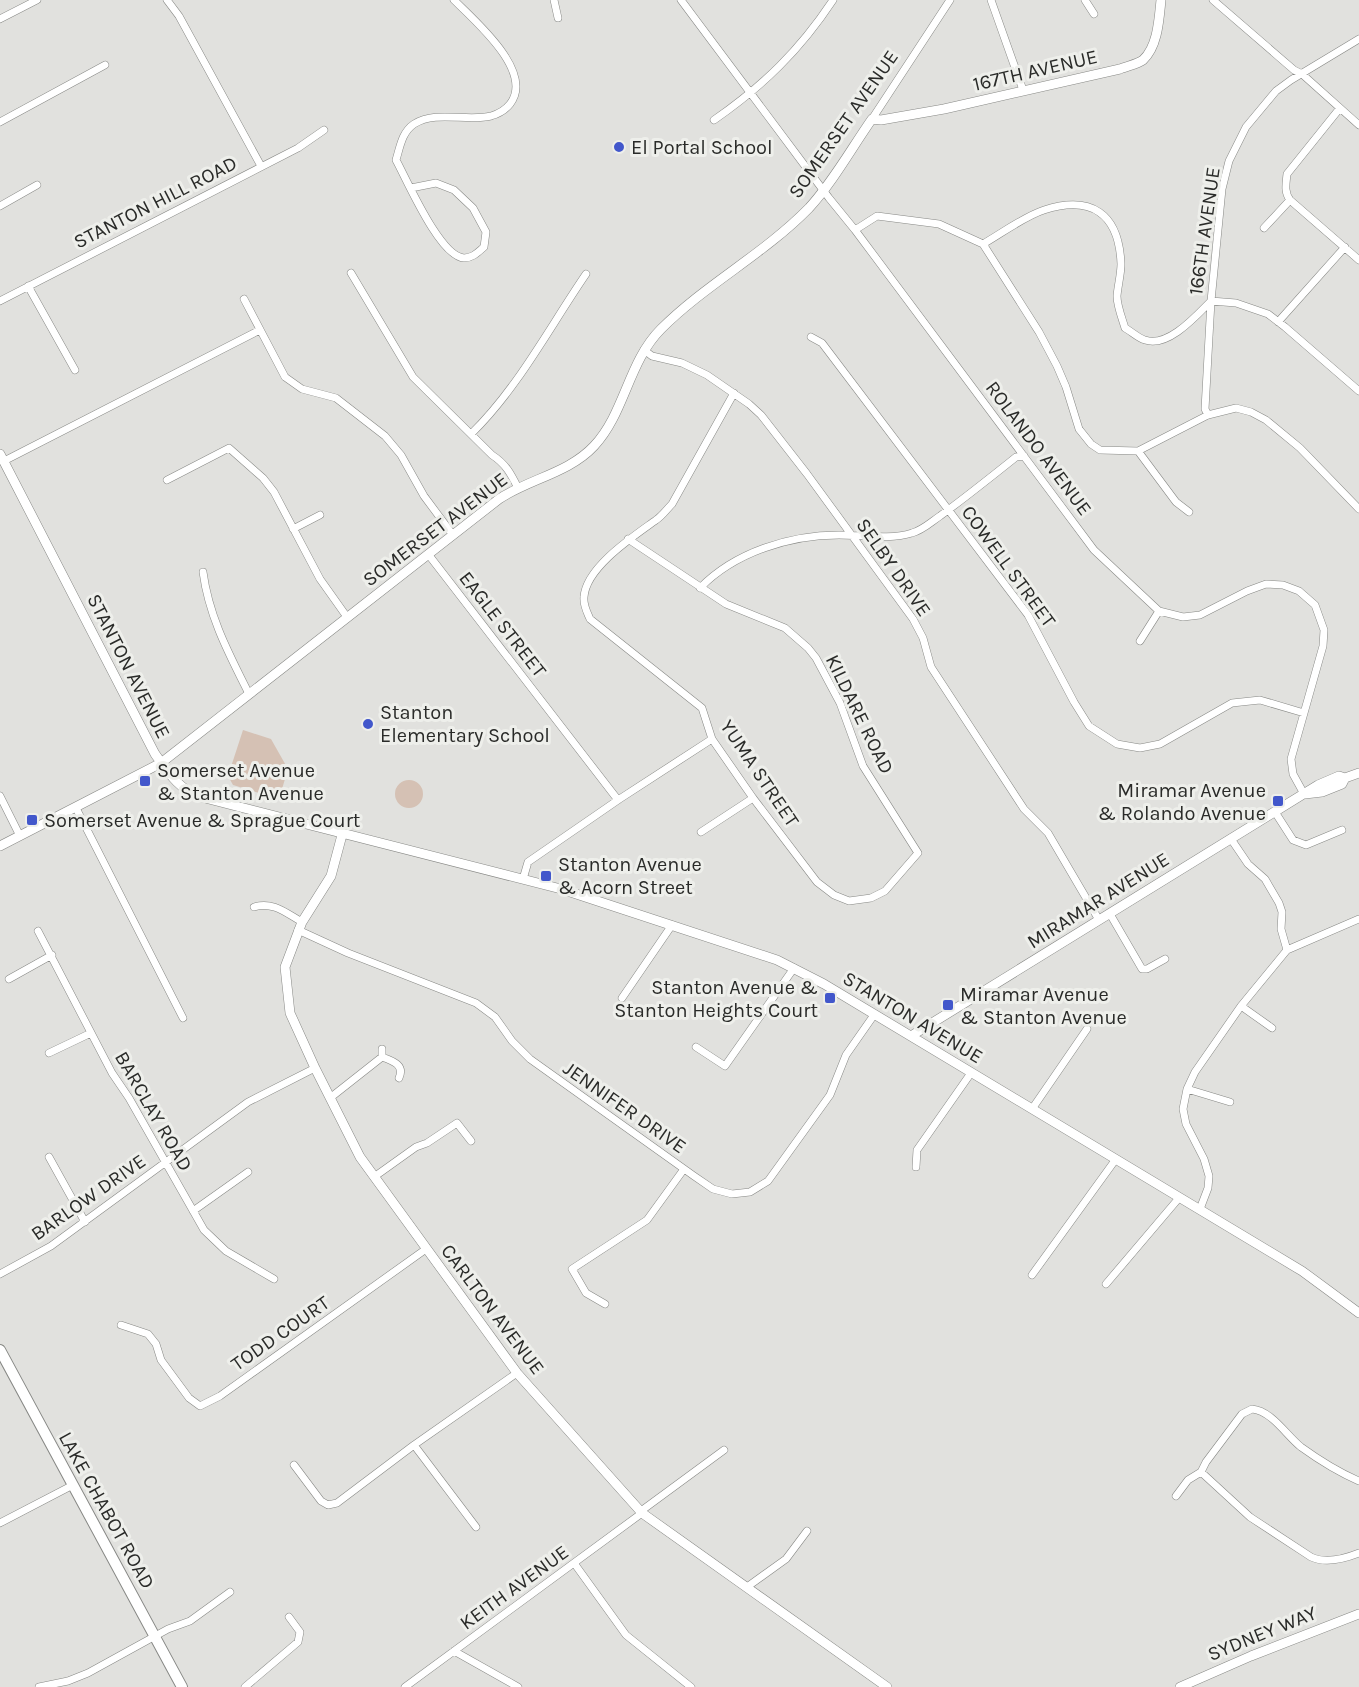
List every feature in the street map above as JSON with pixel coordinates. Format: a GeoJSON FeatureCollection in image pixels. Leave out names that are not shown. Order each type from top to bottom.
{"type":"FeatureCollection","features":[{"type":"Feature","properties":{"kind":"main road","name":"LAKE CHABOT ROAD"},"geometry":{"type":"LineString","coordinates":[[0,1350],[182,1687]]}},
{"type":"Feature","properties":{"kind":"street"},"geometry":{"type":"LineString","coordinates":[[0,19],[37,0]]}},
{"type":"Feature","properties":{"kind":"street"},"geometry":{"type":"LineString","coordinates":[[167,0],[180,16],[261,166]]}},
{"type":"Feature","properties":{"kind":"street"},"geometry":{"type":"LineString","coordinates":[[411,188],[436,183],[454,190],[473,208],[486,232],[484,247],[475,255],[463,258],[454,254],[443,243],[424,215],[396,160],[403,138],[414,124],[432,118],[491,116],[506,109],[516,96],[517,83],[509,64],[492,37],[454,0]]}},
{"type":"Feature","properties":{"kind":"street"},"geometry":{"type":"LineString","coordinates":[[554,0],[558,18]]}},
{"type":"Feature","properties":{"kind":"street","name":"ROLANDO AVENUE"},"geometry":{"type":"LineString","coordinates":[[681,0],[1094,550],[1159,611]]}},
{"type":"Feature","properties":{"kind":"street"},"geometry":{"type":"LineString","coordinates":[[714,120],[776,71],[796,51],[833,0]]}},
{"type":"Feature","properties":{"kind":"street","name":"SOMERSET AVENUE"},"geometry":{"type":"LineString","coordinates":[[0,846],[161,763],[499,499],[573,463],[594,447],[614,415],[644,350],[669,321],[809,208],[824,190],[950,0]]}},
{"type":"Feature","properties":{"kind":"street"},"geometry":{"type":"LineString","coordinates":[[991,0],[1023,90]]}},
{"type":"Feature","properties":{"kind":"street"},"geometry":{"type":"LineString","coordinates":[[1085,0],[1094,14]]}},
{"type":"Feature","properties":{"kind":"street","name":"167TH AVENUE"},"geometry":{"type":"LineString","coordinates":[[872,119],[881,120],[944,109],[1120,69],[1142,61],[1150,50],[1158,30],[1161,0]]}},
{"type":"Feature","properties":{"kind":"street"},"geometry":{"type":"LineString","coordinates":[[1213,0],[1359,125]]}},
{"type":"Feature","properties":{"kind":"street","name":"166TH AVENUE"},"geometry":{"type":"LineString","coordinates":[[1208,415],[1205,409],[1211,301],[1222,189],[1230,161],[1246,127],[1276,91],[1359,39]]}},
{"type":"Feature","properties":{"kind":"street"},"geometry":{"type":"LineString","coordinates":[[0,122],[105,65]]}},
{"type":"Feature","properties":{"kind":"street"},"geometry":{"type":"LineString","coordinates":[[1340,108],[1287,174],[1286,195],[1359,260]]}},
{"type":"Feature","properties":{"kind":"street","name":"STANTON HILL ROAD"},"geometry":{"type":"LineString","coordinates":[[0,301],[298,148],[324,130]]}},
{"type":"Feature","properties":{"kind":"street"},"geometry":{"type":"LineString","coordinates":[[0,206],[37,185]]}},
{"type":"Feature","properties":{"kind":"street"},"geometry":{"type":"LineString","coordinates":[[1264,228],[1290,200]]}},
{"type":"Feature","properties":{"kind":"street"},"geometry":{"type":"LineString","coordinates":[[983,244],[1042,210],[1071,203],[1096,208],[1110,220],[1118,245],[1121,264],[1117,298],[1125,328],[1146,341],[1166,339],[1188,324],[1211,301],[1249,306],[1268,314],[1359,391]]}},
{"type":"Feature","properties":{"kind":"street"},"geometry":{"type":"LineString","coordinates":[[855,230],[878,216],[939,224],[983,244],[1039,332],[1057,366],[1079,429],[1084,437],[1100,450],[1138,451],[1208,415],[1236,408],[1251,412],[1266,420],[1300,448],[1359,509]]}},
{"type":"Feature","properties":{"kind":"street"},"geometry":{"type":"LineString","coordinates":[[1278,322],[1345,247]]}},
{"type":"Feature","properties":{"kind":"street"},"geometry":{"type":"LineString","coordinates":[[351,273],[413,376],[505,465],[518,488]]}},
{"type":"Feature","properties":{"kind":"street"},"geometry":{"type":"LineString","coordinates":[[471,434],[514,384],[586,274]]}},
{"type":"Feature","properties":{"kind":"street"},"geometry":{"type":"LineString","coordinates":[[28,286],[75,370]]}},
{"type":"Feature","properties":{"kind":"street"},"geometry":{"type":"LineString","coordinates":[[244,299],[281,371],[302,389],[336,398],[385,436],[401,455],[423,496],[453,535]]}},
{"type":"Feature","properties":{"kind":"street"},"geometry":{"type":"LineString","coordinates":[[2,458],[260,330]]}},
{"type":"Feature","properties":{"kind":"street","name":"COWELL STREET"},"geometry":{"type":"LineString","coordinates":[[811,337],[822,343],[1028,615],[1089,726],[1117,744],[1140,748],[1160,744],[1232,703],[1260,700],[1304,712]]}},
{"type":"Feature","properties":{"kind":"street","name":"SELBY DRIVE"},"geometry":{"type":"LineString","coordinates":[[644,350],[652,356],[694,368],[734,393],[761,415],[913,619],[923,638],[931,667],[1024,809],[1048,833],[1099,920]]}},
{"type":"Feature","properties":{"kind":"street","name":"YUMA STREET"},"geometry":{"type":"LineString","coordinates":[[734,393],[672,504],[658,519],[628,539],[598,570],[586,588],[585,609],[590,619],[702,708],[712,739],[753,798],[817,882],[834,895],[849,901],[872,898],[885,891],[918,853]]}},
{"type":"Feature","properties":{"kind":"street"},"geometry":{"type":"LineString","coordinates":[[167,480],[229,448],[270,486],[320,579],[347,617]]}},
{"type":"Feature","properties":{"kind":"street"},"geometry":{"type":"LineString","coordinates":[[1138,451],[1176,502],[1190,512]]}},
{"type":"Feature","properties":{"kind":"street"},"geometry":{"type":"LineString","coordinates":[[700,588],[716,574],[737,561],[776,544],[824,535],[911,533],[948,510],[1016,457],[1024,456]]}},
{"type":"Feature","properties":{"kind":"street","name":"STANTON AVENUE"},"geometry":{"type":"LineString","coordinates":[[2,458],[114,679],[161,763],[182,788],[192,794],[342,835],[561,889],[777,960],[911,1036],[1200,1209],[1302,1271],[1359,1313]]}},
{"type":"Feature","properties":{"kind":"street"},"geometry":{"type":"LineString","coordinates":[[293,529],[320,514]]}},
{"type":"Feature","properties":{"kind":"street","name":"KILDARE ROAD"},"geometry":{"type":"LineString","coordinates":[[628,539],[726,604],[785,628],[808,648],[816,658],[840,703],[863,766],[918,853]]}},
{"type":"Feature","properties":{"kind":"street","name":"EAGLE STREET"},"geometry":{"type":"LineString","coordinates":[[428,554],[618,800]]}},
{"type":"Feature","properties":{"kind":"street"},"geometry":{"type":"LineString","coordinates":[[203,572],[215,623],[249,694]]}},
{"type":"Feature","properties":{"kind":"street"},"geometry":{"type":"LineString","coordinates":[[1140,641],[1159,611],[1183,618],[1200,615],[1266,584],[1283,585],[1299,591],[1315,605],[1324,630],[1323,646],[1292,759],[1293,774],[1304,794]]}},
{"type":"Feature","properties":{"kind":"street"},"geometry":{"type":"LineString","coordinates":[[523,879],[528,862],[712,739]]}},
{"type":"Feature","properties":{"kind":"street","name":"MIRAMAR AVENUE"},"geometry":{"type":"LineString","coordinates":[[911,1036],[1318,784],[1339,776],[1345,778],[1359,773]]}},
{"type":"Feature","properties":{"kind":"street"},"geometry":{"type":"LineString","coordinates":[[0,796],[20,836]]}},
{"type":"Feature","properties":{"kind":"street"},"geometry":{"type":"LineString","coordinates":[[701,832],[753,798]]}},
{"type":"Feature","properties":{"kind":"street"},"geometry":{"type":"LineString","coordinates":[[76,808],[183,1018]]}},
{"type":"Feature","properties":{"kind":"street"},"geometry":{"type":"LineString","coordinates":[[1275,812],[1293,840],[1306,845],[1342,830]]}},
{"type":"Feature","properties":{"kind":"street","name":"CARLTON AVENUE"},"geometry":{"type":"LineString","coordinates":[[342,835],[331,876],[300,926],[285,967],[290,1013],[360,1157],[517,1373],[642,1512],[887,1687]]}},
{"type":"Feature","properties":{"kind":"street"},"geometry":{"type":"LineString","coordinates":[[1231,839],[1248,864],[1265,879],[1279,903],[1282,912],[1281,929],[1287,950]]}},
{"type":"Feature","properties":{"kind":"street","name":"JENNIFER DRIVE"},"geometry":{"type":"LineString","coordinates":[[254,907],[266,904],[273,906],[337,949],[476,1003],[495,1017],[512,1041],[530,1059],[713,1189],[726,1193],[744,1193],[763,1186],[773,1174],[830,1095],[846,1055],[874,1015]]}},
{"type":"Feature","properties":{"kind":"street"},"geometry":{"type":"LineString","coordinates":[[1110,914],[1142,969],[1148,969],[1165,959]]}},
{"type":"Feature","properties":{"kind":"street"},"geometry":{"type":"LineString","coordinates":[[1200,1209],[1209,1188],[1208,1167],[1183,1109],[1187,1089],[1195,1072],[1241,1006],[1287,950],[1359,919]]}},
{"type":"Feature","properties":{"kind":"street"},"geometry":{"type":"LineString","coordinates":[[622,998],[672,925]]}},
{"type":"Feature","properties":{"kind":"street","name":"BARCLAY ROAD"},"geometry":{"type":"LineString","coordinates":[[38,931],[112,1073],[129,1098],[204,1230],[226,1251],[274,1280]]}},
{"type":"Feature","properties":{"kind":"street"},"geometry":{"type":"LineString","coordinates":[[9,979],[52,955]]}},
{"type":"Feature","properties":{"kind":"street"},"geometry":{"type":"LineString","coordinates":[[696,1047],[725,1066],[794,968]]}},
{"type":"Feature","properties":{"kind":"street"},"geometry":{"type":"LineString","coordinates":[[1241,1006],[1272,1028]]}},
{"type":"Feature","properties":{"kind":"street"},"geometry":{"type":"LineString","coordinates":[[1032,1109],[1088,1029]]}},
{"type":"Feature","properties":{"kind":"street"},"geometry":{"type":"LineString","coordinates":[[49,1053],[91,1033]]}},
{"type":"Feature","properties":{"kind":"street"},"geometry":{"type":"LineString","coordinates":[[330,1098],[382,1053],[401,1067],[402,1072],[399,1078]]}},
{"type":"Feature","properties":{"kind":"street","name":"BARLOW DRIVE"},"geometry":{"type":"LineString","coordinates":[[0,1274],[51,1246],[248,1102],[315,1068]]}},
{"type":"Feature","properties":{"kind":"street"},"geometry":{"type":"LineString","coordinates":[[916,1167],[917,1150],[971,1073]]}},
{"type":"Feature","properties":{"kind":"street"},"geometry":{"type":"LineString","coordinates":[[1187,1089],[1230,1102]]}},
{"type":"Feature","properties":{"kind":"street"},"geometry":{"type":"LineString","coordinates":[[374,1177],[416,1147],[428,1143],[457,1123],[471,1141]]}},
{"type":"Feature","properties":{"kind":"street"},"geometry":{"type":"LineString","coordinates":[[49,1157],[85,1222]]}},
{"type":"Feature","properties":{"kind":"street"},"geometry":{"type":"LineString","coordinates":[[1032,1275],[1116,1159]]}},
{"type":"Feature","properties":{"kind":"street"},"geometry":{"type":"LineString","coordinates":[[605,1304],[586,1293],[572,1269],[647,1220],[684,1169]]}},
{"type":"Feature","properties":{"kind":"street"},"geometry":{"type":"LineString","coordinates":[[193,1211],[248,1172]]}},
{"type":"Feature","properties":{"kind":"street"},"geometry":{"type":"LineString","coordinates":[[1106,1284],[1179,1198]]}},
{"type":"Feature","properties":{"kind":"street","name":"TODD COURT"},"geometry":{"type":"LineString","coordinates":[[121,1325],[148,1334],[156,1344],[161,1360],[189,1398],[200,1406],[220,1396],[426,1249]]}},
{"type":"Feature","properties":{"kind":"street"},"geometry":{"type":"LineString","coordinates":[[294,1464],[321,1501],[328,1505],[337,1503],[414,1445],[517,1373]]}},
{"type":"Feature","properties":{"kind":"street"},"geometry":{"type":"LineString","coordinates":[[1176,1496],[1188,1480],[1201,1472],[1242,1414],[1252,1409],[1264,1412],[1302,1448],[1359,1481]]}},
{"type":"Feature","properties":{"kind":"street"},"geometry":{"type":"LineString","coordinates":[[414,1445],[476,1527]]}},
{"type":"Feature","properties":{"kind":"street","name":"KEITH AVENUE"},"geometry":{"type":"LineString","coordinates":[[405,1687],[724,1450]]}},
{"type":"Feature","properties":{"kind":"street"},"geometry":{"type":"LineString","coordinates":[[1201,1472],[1250,1517],[1311,1557],[1317,1560],[1331,1560],[1359,1553]]}},
{"type":"Feature","properties":{"kind":"street"},"geometry":{"type":"LineString","coordinates":[[0,1523],[73,1485]]}},
{"type":"Feature","properties":{"kind":"street"},"geometry":{"type":"LineString","coordinates":[[747,1587],[786,1559],[807,1531]]}},
{"type":"Feature","properties":{"kind":"street"},"geometry":{"type":"LineString","coordinates":[[574,1563],[626,1635],[692,1687]]}},
{"type":"Feature","properties":{"kind":"street"},"geometry":{"type":"LineString","coordinates":[[39,1687],[68,1681],[88,1673],[168,1629],[190,1621],[230,1592]]}},
{"type":"Feature","properties":{"kind":"street","name":"SYDNEY WAY"},"geometry":{"type":"LineString","coordinates":[[1180,1687],[1251,1656],[1359,1614]]}},
{"type":"Feature","properties":{"kind":"street"},"geometry":{"type":"LineString","coordinates":[[245,1687],[298,1642],[300,1632],[289,1617]]}},
{"type":"Feature","properties":{"kind":"street"},"geometry":{"type":"LineString","coordinates":[[454,1651],[518,1687]]}},
{"type":"Feature","properties":{"kind":"shaded area"},"geometry":{"type":"Polygon","coordinates":[[[243,730],[271,739],[288,769],[279,799],[233,785],[228,776],[243,730]]]}},
{"type":"Feature","properties":{"kind":"shaded area"},"geometry":{"type":"Polygon","coordinates":[[[409,780],[419,784],[423,794],[419,804],[409,808],[399,804],[395,794],[399,784],[409,780]]]}},
{"type":"Feature","properties":{"kind":"place","name":"El Portal School"},"geometry":{"type":"Point","coordinates":[619,147]}},
{"type":"Feature","properties":{"kind":"place","name":"Stanton Elementary School"},"geometry":{"type":"Point","coordinates":[368,724]}},
{"type":"Feature","properties":{"kind":"place","name":"Somerset Avenue & Stanton Avenue"},"geometry":{"type":"Point","coordinates":[145,781]}},
{"type":"Feature","properties":{"kind":"place","name":"Miramar Avenue & Rolando Avenue"},"geometry":{"type":"Point","coordinates":[1278,801]}},
{"type":"Feature","properties":{"kind":"place","name":"Somerset Avenue & Sprague Court"},"geometry":{"type":"Point","coordinates":[32,820]}},
{"type":"Feature","properties":{"kind":"place","name":"Stanton Avenue & Acorn Street"},"geometry":{"type":"Point","coordinates":[546,876]}},
{"type":"Feature","properties":{"kind":"place","name":"Stanton Avenue & Stanton Heights Court"},"geometry":{"type":"Point","coordinates":[830,998]}},
{"type":"Feature","properties":{"kind":"place","name":"Miramar Avenue & Stanton Avenue"},"geometry":{"type":"Point","coordinates":[948,1005]}}]}
